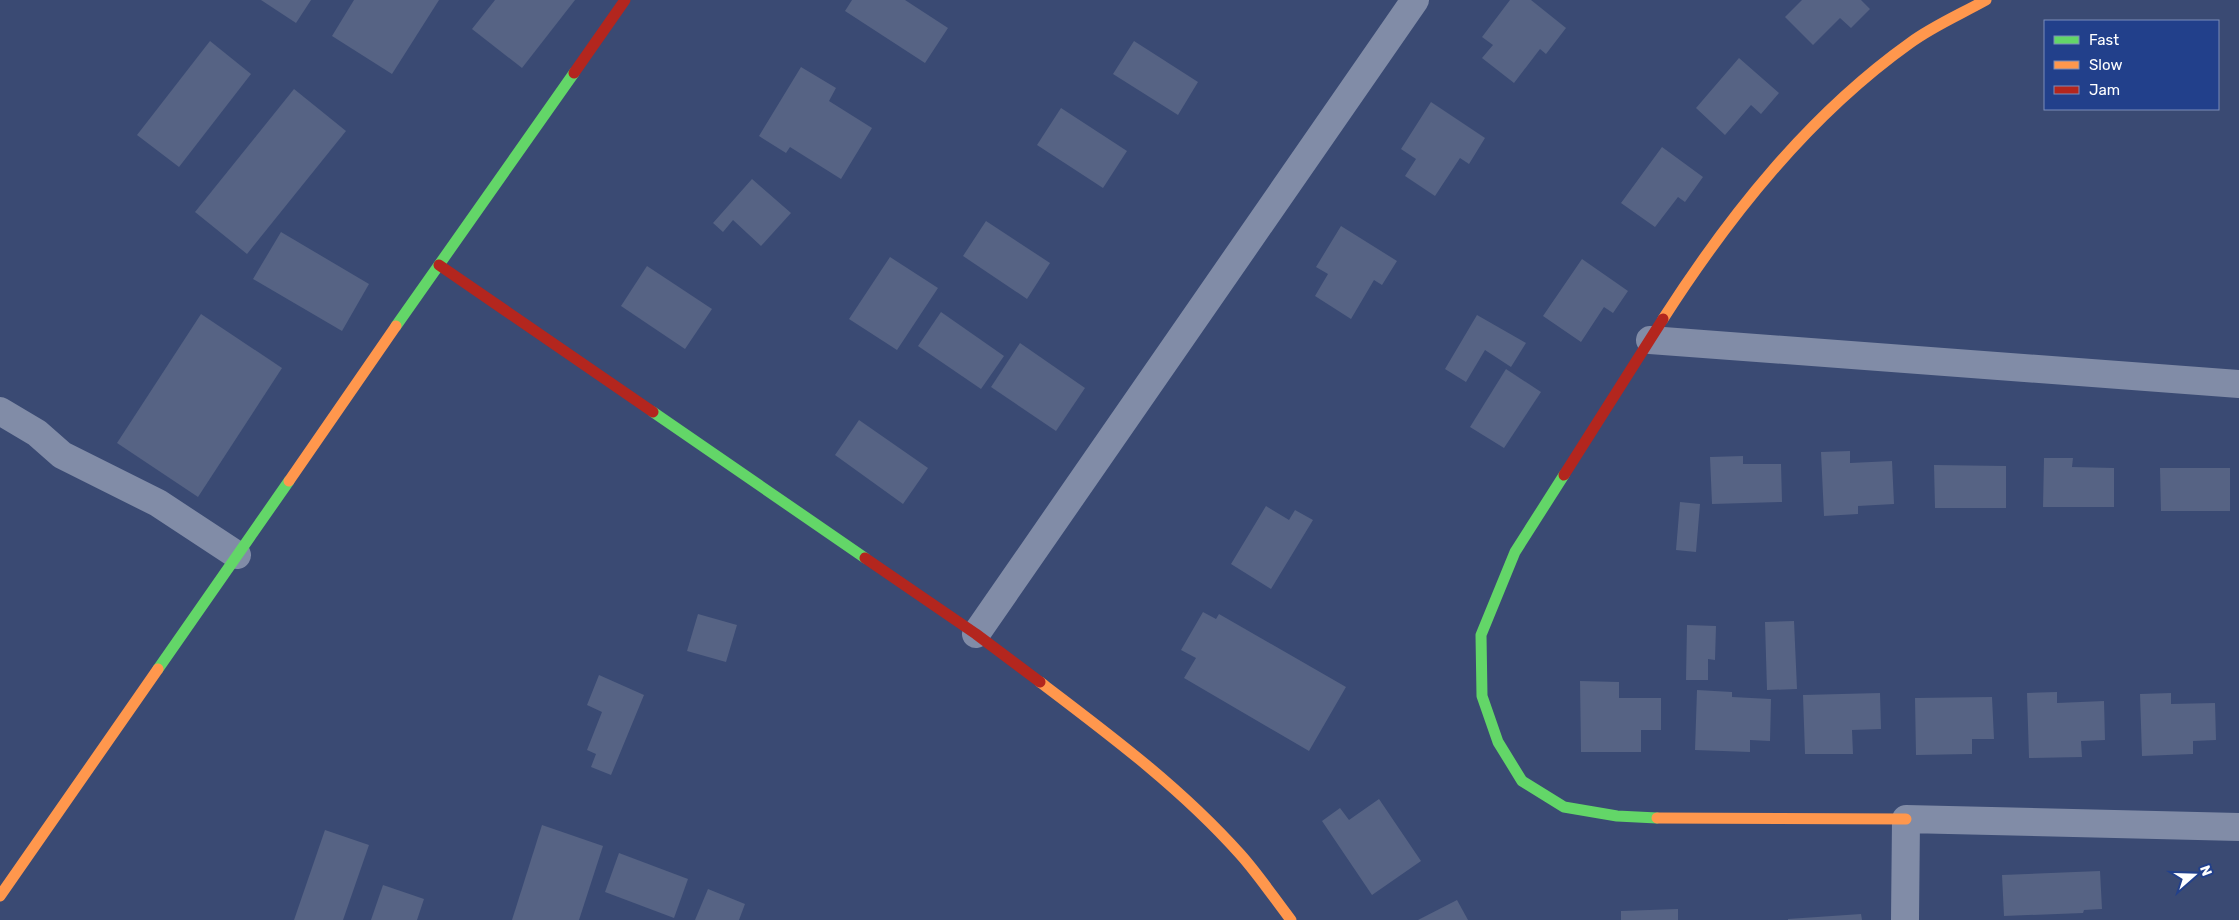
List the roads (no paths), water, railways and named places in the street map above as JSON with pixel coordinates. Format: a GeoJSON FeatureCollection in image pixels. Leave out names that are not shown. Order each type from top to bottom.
{"type":"FeatureCollection","features":[{"type":"Feature","properties":{"kind":"street"},"geometry":{"type":"LineString","coordinates":[[0,896],[625,0]]}},
{"type":"Feature","properties":{"kind":"street"},"geometry":{"type":"LineString","coordinates":[[976,634],[1415,0]]}},
{"type":"Feature","properties":{"kind":"street"},"geometry":{"type":"LineString","coordinates":[[1986,0],[1911,42],[1855,86],[1798,142],[1698,264],[1515,552],[1481,636],[1482,696],[1498,742],[1522,781],[1564,807],[1617,816],[1672,819],[1906,819],[2239,827]]}},
{"type":"Feature","properties":{"kind":"street"},"geometry":{"type":"LineString","coordinates":[[439,265],[976,634],[1123,745],[1187,800],[1240,854],[1291,920]]}},
{"type":"Feature","properties":{"kind":"street"},"geometry":{"type":"LineString","coordinates":[[1650,340],[2239,384]]}},
{"type":"Feature","properties":{"kind":"street"},"geometry":{"type":"LineString","coordinates":[[0,411],[37,432],[62,455],[158,503],[237,555]]}},
{"type":"Feature","properties":{"kind":"street"},"geometry":{"type":"LineString","coordinates":[[1905,920],[1906,819]]}}]}
